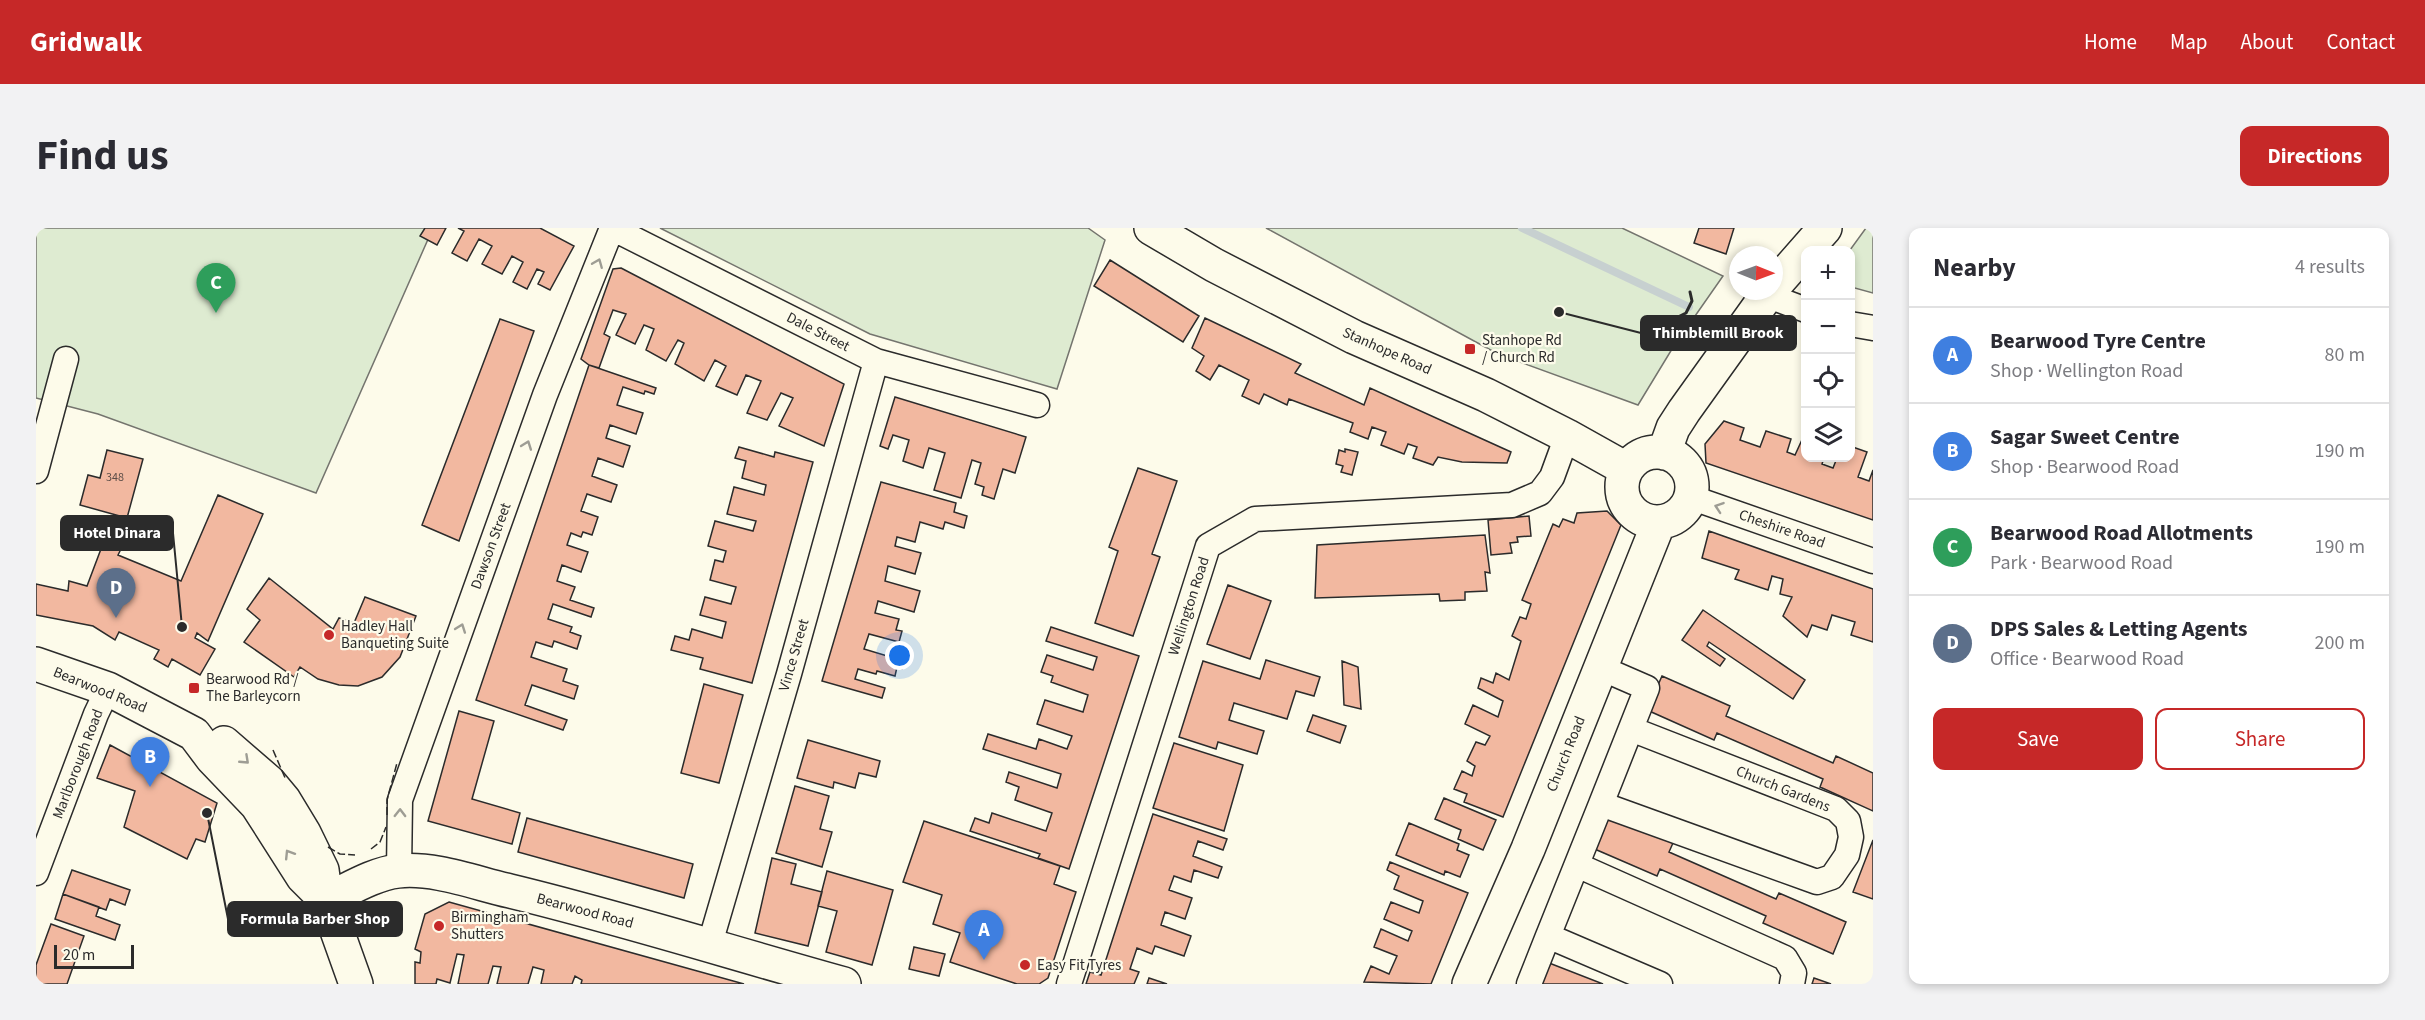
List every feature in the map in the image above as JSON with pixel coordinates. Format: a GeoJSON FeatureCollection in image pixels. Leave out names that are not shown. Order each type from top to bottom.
{"type":"FeatureCollection","features":[{"type":"Feature","properties":{"kind":"street","name":"Dale Street"},"geometry":{"type":"LineString","coordinates":[[612,228],[876,361],[1037,405]]}},
{"type":"Feature","properties":{"kind":"street","name":"Dawson Street"},"geometry":{"type":"LineString","coordinates":[[399,871],[400,800],[545,395],[612,228]]}},
{"type":"Feature","properties":{"kind":"street","name":"Stanhope Road"},"geometry":{"type":"LineString","coordinates":[[1151,228],[1214,265],[1354,337],[1486,395],[1626,469]]}},
{"type":"Feature","properties":{"kind":"street"},"geometry":{"type":"LineString","coordinates":[[1783,260],[1798,228]]}},
{"type":"Feature","properties":{"kind":"street"},"geometry":{"type":"LineString","coordinates":[[1783,274],[1825,228]]}},
{"type":"Feature","properties":{"kind":"street"},"geometry":{"type":"LineString","coordinates":[[1783,296],[1801,307]]}},
{"type":"Feature","properties":{"kind":"street"},"geometry":{"type":"LineString","coordinates":[[1664,453],[1673,428],[1762,300]]}},
{"type":"Feature","properties":{"kind":"street"},"geometry":{"type":"LineString","coordinates":[[1855,325],[1873,328]]}},
{"type":"Feature","properties":{"kind":"street"},"geometry":{"type":"LineString","coordinates":[[36,471],[66,359]]}},
{"type":"Feature","properties":{"kind":"street","name":"Vince Street"},"geometry":{"type":"LineString","coordinates":[[709,947],[789,674],[876,361]]}},
{"type":"Feature","properties":{"kind":"street","name":"Wellington Road"},"geometry":{"type":"LineString","coordinates":[[1070,984],[1208,546],[1255,519],[1512,505],[1540,494],[1552,477],[1567,436]]}},
{"type":"Feature","properties":{"kind":"street"},"geometry":{"type":"LineString","coordinates":[[1654,452],[1675,457],[1684,465],[1692,486],[1690,497],[1678,515],[1659,522],[1638,517],[1624,501],[1622,479],[1626,469],[1642,455],[1654,452]]}},
{"type":"Feature","properties":{"kind":"street","name":"Cheshire Road"},"geometry":{"type":"LineString","coordinates":[[1690,497],[1873,561]]}},
{"type":"Feature","properties":{"kind":"street","name":"Church Road"},"geometry":{"type":"LineString","coordinates":[[1469,984],[1528,849],[1659,522]]}},
{"type":"Feature","properties":{"kind":"street","name":"Bearwood Road"},"geometry":{"type":"LineString","coordinates":[[36,664],[108,690],[194,734],[212,758],[256,805],[303,877],[326,900],[383,874],[399,871],[435,873],[580,908],[844,984]]}},
{"type":"Feature","properties":{"kind":"street"},"geometry":{"type":"LineString","coordinates":[[1529,984],[1647,688],[1601,668]]}},
{"type":"Feature","properties":{"kind":"street","name":"Marlborough Road"},"geometry":{"type":"LineString","coordinates":[[36,873],[96,714],[108,690]]}},
{"type":"Feature","properties":{"kind":"street","name":"Church Gardens"},"geometry":{"type":"LineString","coordinates":[[1601,804],[1816,882],[1832,877],[1847,855],[1851,837],[1848,821],[1836,809],[1631,729]]}},
{"type":"Feature","properties":{"kind":"street"},"geometry":{"type":"LineString","coordinates":[[1576,865],[1785,958],[1794,973],[1792,984]]}},
{"type":"Feature","properties":{"kind":"street"},"geometry":{"type":"LineString","coordinates":[[326,900],[356,984]]}},
{"type":"Feature","properties":{"kind":"street"},"geometry":{"type":"LineString","coordinates":[[1548,936],[1660,984]]}},
{"type":"Feature","properties":{"kind":"green space"},"geometry":{"type":"Polygon","coordinates":[[[36,228],[433,228],[316,493],[98,414],[36,398],[36,228]]]}},
{"type":"Feature","properties":{"kind":"green space"},"geometry":{"type":"Polygon","coordinates":[[[660,228],[1088,228],[1105,240],[1057,389],[870,334],[660,228]]]}},
{"type":"Feature","properties":{"kind":"green space"},"geometry":{"type":"Polygon","coordinates":[[[1266,228],[1622,228],[1723,276],[1672,349],[1638,405],[1498,354],[1266,228]]]}},
{"type":"Feature","properties":{"kind":"green space"},"geometry":{"type":"Polygon","coordinates":[[[1866,228],[1873,228],[1873,293],[1855,288],[1855,246],[1853,246],[1866,228]]]}},
{"type":"Feature","properties":{"kind":"building"},"geometry":{"type":"Polygon","coordinates":[[[425,228],[446,228],[437,245],[420,236],[425,228]]]}},
{"type":"Feature","properties":{"kind":"building"},"geometry":{"type":"Polygon","coordinates":[[[458,228],[540,228],[574,246],[550,290],[538,284],[544,272],[537,269],[527,289],[513,282],[523,262],[512,256],[502,274],[482,264],[492,246],[479,239],[467,261],[452,253],[464,231],[458,228]]]}},
{"type":"Feature","properties":{"kind":"building"},"geometry":{"type":"Polygon","coordinates":[[[1699,228],[1734,228],[1726,254],[1694,243],[1699,228]]]}},
{"type":"Feature","properties":{"kind":"building"},"geometry":{"type":"Polygon","coordinates":[[[1110,260],[1199,316],[1183,342],[1094,286],[1110,260]]]}},
{"type":"Feature","properties":{"kind":"building"},"geometry":{"type":"Polygon","coordinates":[[[621,268],[844,384],[824,446],[779,426],[793,398],[781,393],[767,420],[747,413],[761,381],[746,375],[737,395],[716,386],[726,366],[715,360],[704,381],[675,364],[684,343],[678,340],[666,361],[646,350],[654,329],[644,325],[635,344],[616,335],[626,314],[613,310],[604,334],[610,337],[599,368],[581,359],[613,269],[621,268]]]}},
{"type":"Feature","properties":{"kind":"building"},"geometry":{"type":"Polygon","coordinates":[[[1205,318],[1301,364],[1295,373],[1364,405],[1370,388],[1511,452],[1507,463],[1462,462],[1438,457],[1433,465],[1413,458],[1417,447],[1408,444],[1404,454],[1381,445],[1386,432],[1372,427],[1368,439],[1350,432],[1353,423],[1289,399],[1287,405],[1264,394],[1259,404],[1242,396],[1249,380],[1219,365],[1210,380],[1196,371],[1204,356],[1192,348],[1205,318]]]}},
{"type":"Feature","properties":{"kind":"building"},"geometry":{"type":"Polygon","coordinates":[[[500,319],[534,331],[459,541],[422,525],[500,319]]]}},
{"type":"Feature","properties":{"kind":"building"},"geometry":{"type":"Polygon","coordinates":[[[589,365],[656,388],[654,394],[645,391],[644,394],[623,387],[617,405],[643,413],[636,434],[610,425],[606,438],[630,446],[623,467],[598,458],[592,476],[617,485],[611,502],[587,494],[581,511],[598,517],[592,535],[583,532],[581,537],[571,533],[567,545],[588,552],[581,572],[562,565],[557,581],[575,587],[570,600],[594,608],[591,617],[553,604],[548,619],[572,627],[570,632],[581,636],[577,649],[554,641],[552,647],[536,642],[531,657],[567,669],[563,681],[578,686],[574,699],[532,685],[525,705],[567,720],[563,730],[476,700],[589,365]]]}},
{"type":"Feature","properties":{"kind":"building"},"geometry":{"type":"Polygon","coordinates":[[[895,397],[1026,437],[1015,473],[1003,469],[994,499],[982,495],[984,487],[975,484],[981,463],[972,460],[961,498],[934,490],[945,453],[929,448],[923,468],[903,461],[909,440],[893,435],[888,449],[880,446],[895,397]]]}},
{"type":"Feature","properties":{"kind":"building"},"geometry":{"type":"Polygon","coordinates":[[[1724,421],[1744,428],[1740,440],[1760,447],[1766,431],[1791,439],[1787,452],[1795,455],[1801,442],[1801,462],[1823,462],[1822,464],[1833,468],[1835,462],[1855,462],[1855,448],[1867,452],[1858,477],[1869,481],[1873,470],[1873,520],[1706,463],[1705,444],[1724,421]]]}},
{"type":"Feature","properties":{"kind":"building"},"geometry":{"type":"Polygon","coordinates":[[[739,447],[774,457],[775,452],[813,462],[752,683],[700,669],[703,658],[671,650],[675,636],[689,640],[692,629],[722,638],[726,622],[700,615],[705,597],[731,604],[736,587],[710,580],[715,560],[723,562],[726,551],[708,546],[715,521],[753,531],[756,521],[727,514],[734,487],[764,495],[766,485],[742,478],[746,461],[735,458],[739,447]]]}},
{"type":"Feature","properties":{"kind":"building"},"geometry":{"type":"Polygon","coordinates":[[[1345,449],[1358,452],[1352,475],[1341,472],[1343,466],[1336,464],[1339,450],[1345,452],[1345,449]]]}},
{"type":"Feature","properties":{"kind":"building"},"geometry":{"type":"Polygon","coordinates":[[[107,450],[143,459],[127,518],[80,505],[88,475],[100,478],[107,450]]]}},
{"type":"Feature","properties":{"kind":"building"},"geometry":{"type":"Polygon","coordinates":[[[1138,468],[1177,481],[1152,554],[1160,557],[1133,636],[1095,623],[1118,551],[1109,547],[1138,468]]]}},
{"type":"Feature","properties":{"kind":"building"},"geometry":{"type":"Polygon","coordinates":[[[881,482],[956,503],[954,512],[967,516],[964,528],[945,522],[943,529],[920,522],[915,542],[897,537],[895,546],[921,553],[915,574],[888,566],[885,581],[920,591],[914,612],[878,601],[875,613],[899,619],[896,630],[902,631],[899,642],[869,634],[864,649],[904,661],[902,669],[897,667],[895,676],[858,669],[855,679],[885,688],[882,698],[822,681],[881,482]]]}},
{"type":"Feature","properties":{"kind":"building"},"geometry":{"type":"Polygon","coordinates":[[[218,495],[263,514],[208,641],[197,633],[195,638],[215,649],[200,675],[172,659],[168,667],[154,659],[159,650],[119,632],[115,640],[93,626],[36,615],[36,584],[68,591],[69,581],[87,586],[104,541],[122,547],[118,555],[181,581],[218,495]]]}},
{"type":"Feature","properties":{"kind":"building"},"geometry":{"type":"Polygon","coordinates":[[[1607,511],[1621,525],[1503,817],[1464,802],[1467,794],[1454,789],[1462,771],[1472,776],[1475,766],[1467,761],[1476,742],[1485,745],[1490,736],[1465,724],[1473,705],[1498,717],[1503,701],[1478,688],[1481,678],[1493,683],[1496,673],[1509,680],[1521,641],[1512,636],[1520,617],[1526,619],[1531,604],[1522,600],[1553,524],[1559,527],[1563,519],[1574,523],[1577,513],[1607,511]]]}},
{"type":"Feature","properties":{"kind":"building"},"geometry":{"type":"Polygon","coordinates":[[[1529,516],[1531,536],[1517,537],[1518,542],[1510,543],[1512,553],[1491,555],[1488,520],[1529,516]]]}},
{"type":"Feature","properties":{"kind":"building"},"geometry":{"type":"Polygon","coordinates":[[[1709,531],[1873,589],[1873,642],[1851,635],[1855,622],[1832,615],[1827,630],[1812,625],[1807,637],[1783,616],[1792,597],[1780,594],[1783,579],[1772,576],[1768,590],[1735,579],[1739,570],[1702,558],[1709,531]]]}},
{"type":"Feature","properties":{"kind":"building"},"geometry":{"type":"Polygon","coordinates":[[[1485,535],[1490,573],[1485,572],[1487,591],[1465,592],[1465,600],[1440,601],[1439,594],[1315,598],[1317,545],[1485,535]]]}},
{"type":"Feature","properties":{"kind":"building","name":"Hadley Hall Banqueting Suite"},"geometry":{"type":"Polygon","coordinates":[[[269,578],[333,629],[339,618],[354,623],[365,597],[416,616],[400,657],[382,677],[358,686],[339,685],[318,679],[300,667],[294,677],[244,642],[260,620],[247,609],[269,578]]]}},
{"type":"Feature","properties":{"kind":"building"},"geometry":{"type":"Polygon","coordinates":[[[1228,585],[1271,601],[1250,659],[1207,644],[1228,585]]]}},
{"type":"Feature","properties":{"kind":"building"},"geometry":{"type":"Polygon","coordinates":[[[1703,610],[1805,680],[1793,699],[1709,642],[1707,646],[1725,659],[1720,666],[1682,640],[1703,610]]]}},
{"type":"Feature","properties":{"kind":"building"},"geometry":{"type":"Polygon","coordinates":[[[1051,627],[1139,656],[1069,869],[1038,858],[1040,854],[970,831],[975,818],[989,823],[992,813],[1046,831],[1052,813],[1015,800],[1019,787],[1006,782],[1009,772],[1057,788],[1061,774],[983,749],[988,734],[1036,749],[1039,739],[1067,749],[1072,736],[1037,724],[1045,700],[1083,712],[1088,695],[1051,682],[1053,676],[1041,672],[1047,655],[1093,670],[1097,657],[1046,641],[1051,627]]]}},
{"type":"Feature","properties":{"kind":"building"},"geometry":{"type":"Polygon","coordinates":[[[1266,660],[1320,677],[1314,696],[1296,691],[1287,719],[1234,703],[1229,720],[1264,731],[1257,754],[1218,742],[1216,749],[1179,737],[1203,661],[1260,679],[1266,660]]]}},
{"type":"Feature","properties":{"kind":"building"},"geometry":{"type":"Polygon","coordinates":[[[1342,661],[1358,667],[1361,709],[1344,705],[1342,661]]]}},
{"type":"Feature","properties":{"kind":"building"},"geometry":{"type":"Polygon","coordinates":[[[1662,676],[1730,706],[1726,716],[1833,763],[1836,756],[1873,773],[1873,811],[1820,787],[1823,779],[1717,733],[1714,740],[1647,710],[1662,676]]]}},
{"type":"Feature","properties":{"kind":"building"},"geometry":{"type":"Polygon","coordinates":[[[704,684],[743,695],[719,783],[681,773],[704,684]]]}},
{"type":"Feature","properties":{"kind":"building"},"geometry":{"type":"Polygon","coordinates":[[[459,711],[494,721],[472,799],[520,813],[512,844],[428,821],[459,711]]]}},
{"type":"Feature","properties":{"kind":"building"},"geometry":{"type":"Polygon","coordinates":[[[1313,715],[1346,726],[1340,743],[1307,731],[1313,715]]]}},
{"type":"Feature","properties":{"kind":"building"},"geometry":{"type":"Polygon","coordinates":[[[808,740],[880,761],[876,777],[859,773],[855,788],[834,782],[833,788],[797,778],[808,740]]]}},
{"type":"Feature","properties":{"kind":"building"},"geometry":{"type":"Polygon","coordinates":[[[1174,743],[1243,765],[1224,831],[1153,808],[1174,743]]]}},
{"type":"Feature","properties":{"kind":"building"},"geometry":{"type":"Polygon","coordinates":[[[110,745],[217,803],[205,842],[196,839],[187,859],[124,827],[135,791],[97,778],[110,745]]]}},
{"type":"Feature","properties":{"kind":"building"},"geometry":{"type":"Polygon","coordinates":[[[795,786],[829,796],[820,829],[832,832],[822,867],[776,853],[795,786]]]}},
{"type":"Feature","properties":{"kind":"building"},"geometry":{"type":"Polygon","coordinates":[[[1444,798],[1496,820],[1483,850],[1458,839],[1461,830],[1435,819],[1444,798]]]}},
{"type":"Feature","properties":{"kind":"building"},"geometry":{"type":"Polygon","coordinates":[[[1605,813],[1673,843],[1669,852],[1776,899],[1779,893],[1846,922],[1833,954],[1763,923],[1766,916],[1660,869],[1657,876],[1590,847],[1605,813]]]}},
{"type":"Feature","properties":{"kind":"building"},"geometry":{"type":"Polygon","coordinates":[[[1153,814],[1227,839],[1223,850],[1198,841],[1193,856],[1222,867],[1218,878],[1194,870],[1191,882],[1174,876],[1169,890],[1192,898],[1185,919],[1165,912],[1161,925],[1191,936],[1184,956],[1155,946],[1152,954],[1137,948],[1130,969],[1139,972],[1134,984],[1086,984],[1090,972],[1101,975],[1153,814]]]}},
{"type":"Feature","properties":{"kind":"building"},"geometry":{"type":"Polygon","coordinates":[[[527,818],[693,864],[684,898],[518,852],[527,818]]]}},
{"type":"Feature","properties":{"kind":"building"},"geometry":{"type":"Polygon","coordinates":[[[924,821],[1060,866],[1054,884],[1076,892],[1048,978],[1039,984],[1017,984],[950,962],[960,933],[933,924],[942,895],[903,882],[924,821]]]}},
{"type":"Feature","properties":{"kind":"building"},"geometry":{"type":"Polygon","coordinates":[[[1409,823],[1459,844],[1457,850],[1469,855],[1460,877],[1445,871],[1444,875],[1396,855],[1409,823]]]}},
{"type":"Feature","properties":{"kind":"building"},"geometry":{"type":"Polygon","coordinates":[[[1873,840],[1873,899],[1853,892],[1873,840]]]}},
{"type":"Feature","properties":{"kind":"building"},"geometry":{"type":"Polygon","coordinates":[[[772,858],[796,864],[791,884],[822,892],[808,946],[755,933],[772,858]]]}},
{"type":"Feature","properties":{"kind":"building"},"geometry":{"type":"Polygon","coordinates":[[[1390,862],[1468,893],[1431,984],[1364,982],[1371,966],[1389,974],[1397,956],[1374,947],[1381,929],[1408,941],[1412,931],[1384,919],[1391,902],[1419,913],[1423,901],[1394,889],[1399,876],[1387,870],[1390,862]]]}},
{"type":"Feature","properties":{"kind":"building"},"geometry":{"type":"Polygon","coordinates":[[[72,870],[130,890],[125,905],[110,899],[106,910],[63,894],[72,870]]]}},
{"type":"Feature","properties":{"kind":"building"},"geometry":{"type":"Polygon","coordinates":[[[827,871],[893,890],[872,965],[826,952],[837,911],[818,906],[827,871]]]}},
{"type":"Feature","properties":{"kind":"building"},"geometry":{"type":"Polygon","coordinates":[[[63,894],[99,907],[96,916],[120,925],[115,940],[55,919],[63,894]]]}},
{"type":"Feature","properties":{"kind":"building"},"geometry":{"type":"Polygon","coordinates":[[[449,902],[744,984],[581,984],[582,980],[575,976],[572,984],[541,984],[544,970],[533,967],[528,984],[497,984],[501,967],[493,966],[488,984],[458,984],[464,955],[457,954],[450,983],[437,979],[436,984],[415,984],[415,962],[420,963],[421,952],[415,949],[425,914],[449,902]]]}},
{"type":"Feature","properties":{"kind":"building"},"geometry":{"type":"Polygon","coordinates":[[[51,924],[84,936],[67,984],[36,984],[36,965],[51,924]]]}},
{"type":"Feature","properties":{"kind":"building"},"geometry":{"type":"Polygon","coordinates":[[[914,947],[945,954],[939,976],[909,969],[914,947]]]}},
{"type":"Feature","properties":{"kind":"building"},"geometry":{"type":"Polygon","coordinates":[[[1544,961],[1603,984],[1535,984],[1544,961]]]}},
{"type":"Feature","properties":{"kind":"building"},"geometry":{"type":"Polygon","coordinates":[[[1149,978],[1167,984],[1147,984],[1149,978]]]}},
{"type":"Feature","properties":{"kind":"building"},"geometry":{"type":"Polygon","coordinates":[[[1814,978],[1831,984],[1812,984],[1814,978]]]}},
{"type":"Feature","properties":{"kind":"waterway"},"geometry":{"type":"LineString","coordinates":[[1522,228],[1689,307]]}},
{"type":"Feature","properties":{"kind":"fence"},"geometry":{"type":"LineString","coordinates":[[273,750],[286,780]]}},
{"type":"Feature","properties":{"kind":"fence"},"geometry":{"type":"LineString","coordinates":[[387,815],[387,800],[397,763]]}},
{"type":"Feature","properties":{"kind":"fence"},"geometry":{"type":"LineString","coordinates":[[371,849],[380,842],[386,827]]}},
{"type":"Feature","properties":{"kind":"fence"},"geometry":{"type":"LineString","coordinates":[[328,847],[340,854],[355,855]]}},
{"type":"Feature","properties":{"kind":"wall"},"geometry":{"type":"LineString","coordinates":[[1678,317],[1686,313],[1692,301],[1690,292]]}},
{"type":"Feature","properties":{"kind":"place","name":"Thimblemill Brook"},"geometry":{"type":"Point","coordinates":[1559,312]}},
{"type":"Feature","properties":{"kind":"place","name":"Bearwood Road Allotments"},"geometry":{"type":"Point","coordinates":[216,313]}},
{"type":"Feature","properties":{"kind":"place","name":"Stanhope Rd / Church Rd"},"geometry":{"type":"Point","coordinates":[1470,349]}},
{"type":"Feature","properties":{"kind":"place","name":"DPS Sales & Letting Agents"},"geometry":{"type":"Point","coordinates":[116,618]}},
{"type":"Feature","properties":{"kind":"place","name":"Hotel Dinara"},"geometry":{"type":"Point","coordinates":[182,627]}},
{"type":"Feature","properties":{"kind":"place","name":"Hadley Hall Banqueting Suite"},"geometry":{"type":"Point","coordinates":[329,635]}},
{"type":"Feature","properties":{"kind":"place","name":"Bearwood Rd / The Barleycorn"},"geometry":{"type":"Point","coordinates":[194,688]}},
{"type":"Feature","properties":{"kind":"place","name":"Sagar Sweet Centre"},"geometry":{"type":"Point","coordinates":[150,787]}},
{"type":"Feature","properties":{"kind":"place","name":"Formula Barber Shop"},"geometry":{"type":"Point","coordinates":[207,813]}},
{"type":"Feature","properties":{"kind":"place","name":"Birmingham Shutters"},"geometry":{"type":"Point","coordinates":[439,926]}},
{"type":"Feature","properties":{"kind":"place","name":"Bearwood Tyre Centre"},"geometry":{"type":"Point","coordinates":[984,960]}},
{"type":"Feature","properties":{"kind":"place","name":"Easy Fit Tyres"},"geometry":{"type":"Point","coordinates":[1025,965]}}]}
